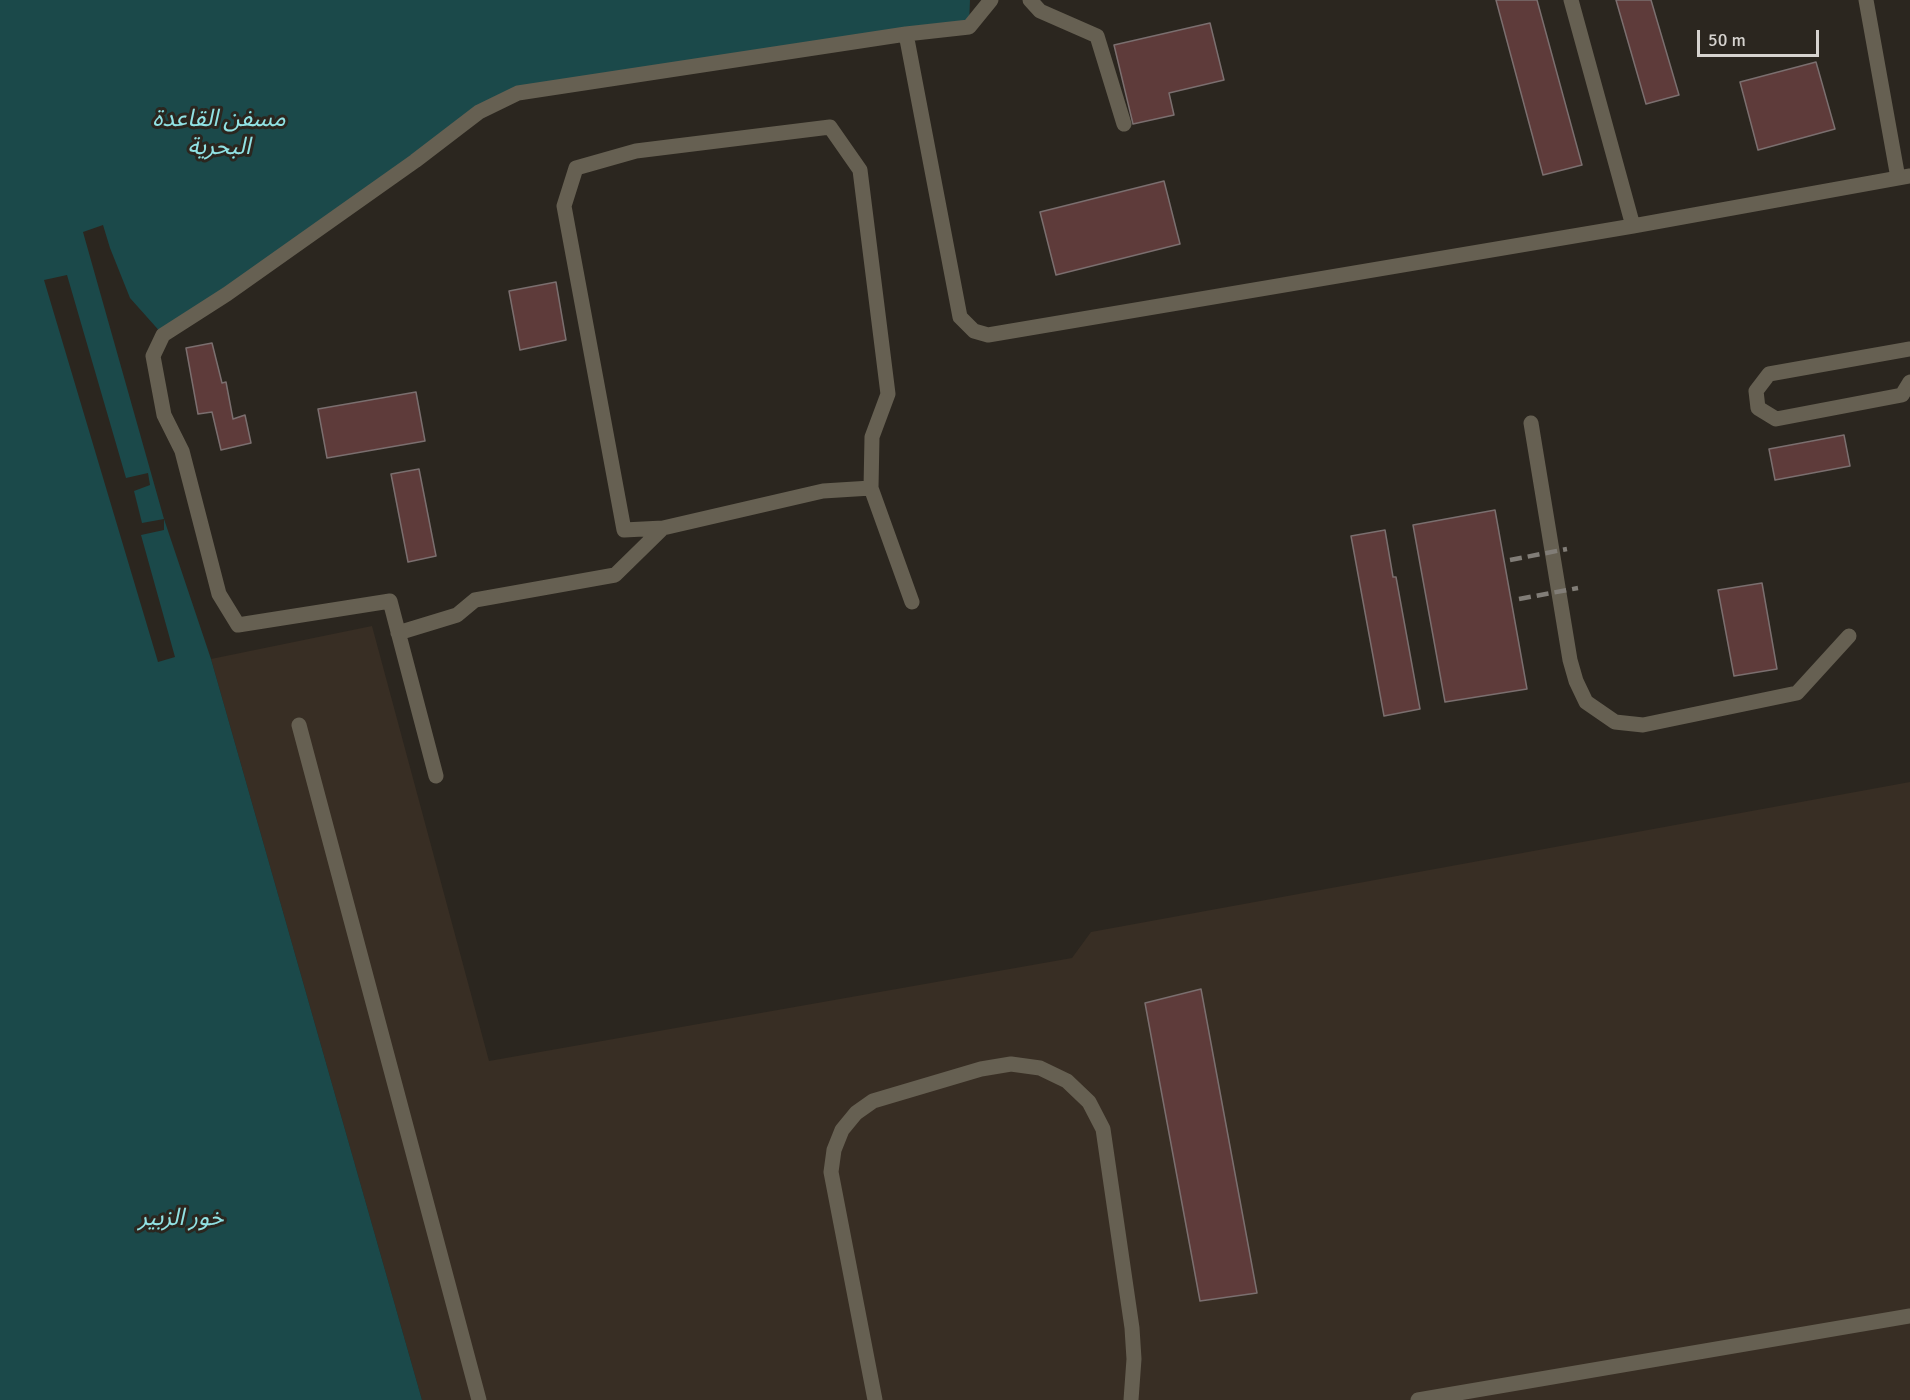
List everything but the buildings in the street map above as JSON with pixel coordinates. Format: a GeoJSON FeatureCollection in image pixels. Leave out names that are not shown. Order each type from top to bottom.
{"type":"FeatureCollection","features":[{"type":"Feature","properties":{"kind":"lane"},"geometry":{"type":"LineString","coordinates":[[436,776],[390,601],[238,625],[219,594],[182,451],[164,415],[153,356],[163,335],[266,267],[415,161],[479,112],[518,93],[906,34],[969,27],[991,0]]}},
{"type":"Feature","properties":{"kind":"lane"},"geometry":{"type":"LineString","coordinates":[[1030,0],[1040,11],[1097,36],[1124,124]]}},
{"type":"Feature","properties":{"kind":"lane"},"geometry":{"type":"LineString","coordinates":[[1571,0],[1633,226]]}},
{"type":"Feature","properties":{"kind":"lane"},"geometry":{"type":"LineString","coordinates":[[906,34],[960,317],[974,331],[988,335],[1633,226],[1904,177],[1866,0]]}},
{"type":"Feature","properties":{"kind":"lane"},"geometry":{"type":"LineString","coordinates":[[871,488],[823,491],[663,528],[624,530],[564,206],[576,168],[636,151],[830,127],[860,170],[888,394],[872,436],[871,488],[912,602]]}},
{"type":"Feature","properties":{"kind":"lane"},"geometry":{"type":"LineString","coordinates":[[1910,354],[1769,374],[1756,391],[1758,408],[1776,419],[1902,395],[1910,382]]}},
{"type":"Feature","properties":{"kind":"lane"},"geometry":{"type":"LineString","coordinates":[[1531,423],[1570,660],[1576,681],[1586,702],[1599,712],[1615,722],[1643,725],[1797,693],[1849,636]]}},
{"type":"Feature","properties":{"kind":"lane"},"geometry":{"type":"LineString","coordinates":[[398,633],[457,615],[475,600],[615,575],[663,528]]}},
{"type":"Feature","properties":{"kind":"lane"},"geometry":{"type":"LineString","coordinates":[[299,725],[479,1400]]}},
{"type":"Feature","properties":{"kind":"lane"},"geometry":{"type":"LineString","coordinates":[[875,1400],[831,1172],[834,1150],[842,1130],[856,1113],[873,1101],[981,1069],[1011,1064],[1040,1068],[1068,1082],[1089,1102],[1103,1129],[1132,1328],[1134,1359],[1131,1400]]}},
{"type":"Feature","properties":{"kind":"lane"},"geometry":{"type":"LineString","coordinates":[[1418,1400],[1910,1316]]}},
{"type":"Feature","properties":{"kind":"shaded area"},"geometry":{"type":"Polygon","coordinates":[[[372,626],[489,1061],[1072,958],[1091,932],[1910,782],[1910,1400],[422,1400],[211,659],[372,626]]]}},
{"type":"Feature","properties":{"kind":"water","name":"خور الزبير"},"geometry":{"type":"Polygon","coordinates":[[[0,0],[970,0],[969,27],[518,93],[163,335],[130,298],[103,225],[83,232],[164,519],[211,659],[422,1400],[0,1400],[0,0]]]}},
{"type":"Feature","properties":{"kind":"pier"},"geometry":{"type":"Polygon","coordinates":[[[67,275],[126,478],[148,473],[150,485],[134,491],[142,523],[164,519],[164,530],[141,535],[175,657],[158,662],[44,280],[67,275]]]}},
{"type":"Feature","properties":{"kind":"railway"},"geometry":{"type":"LineString","coordinates":[[1510,560],[1567,549]]}},
{"type":"Feature","properties":{"kind":"railway"},"geometry":{"type":"LineString","coordinates":[[1519,599],[1578,588]]}},
{"type":"Feature","properties":{"kind":"water label","name":"مسفن القاعدة البحرية"},"geometry":{"type":"Point","coordinates":[219,134]}}]}
